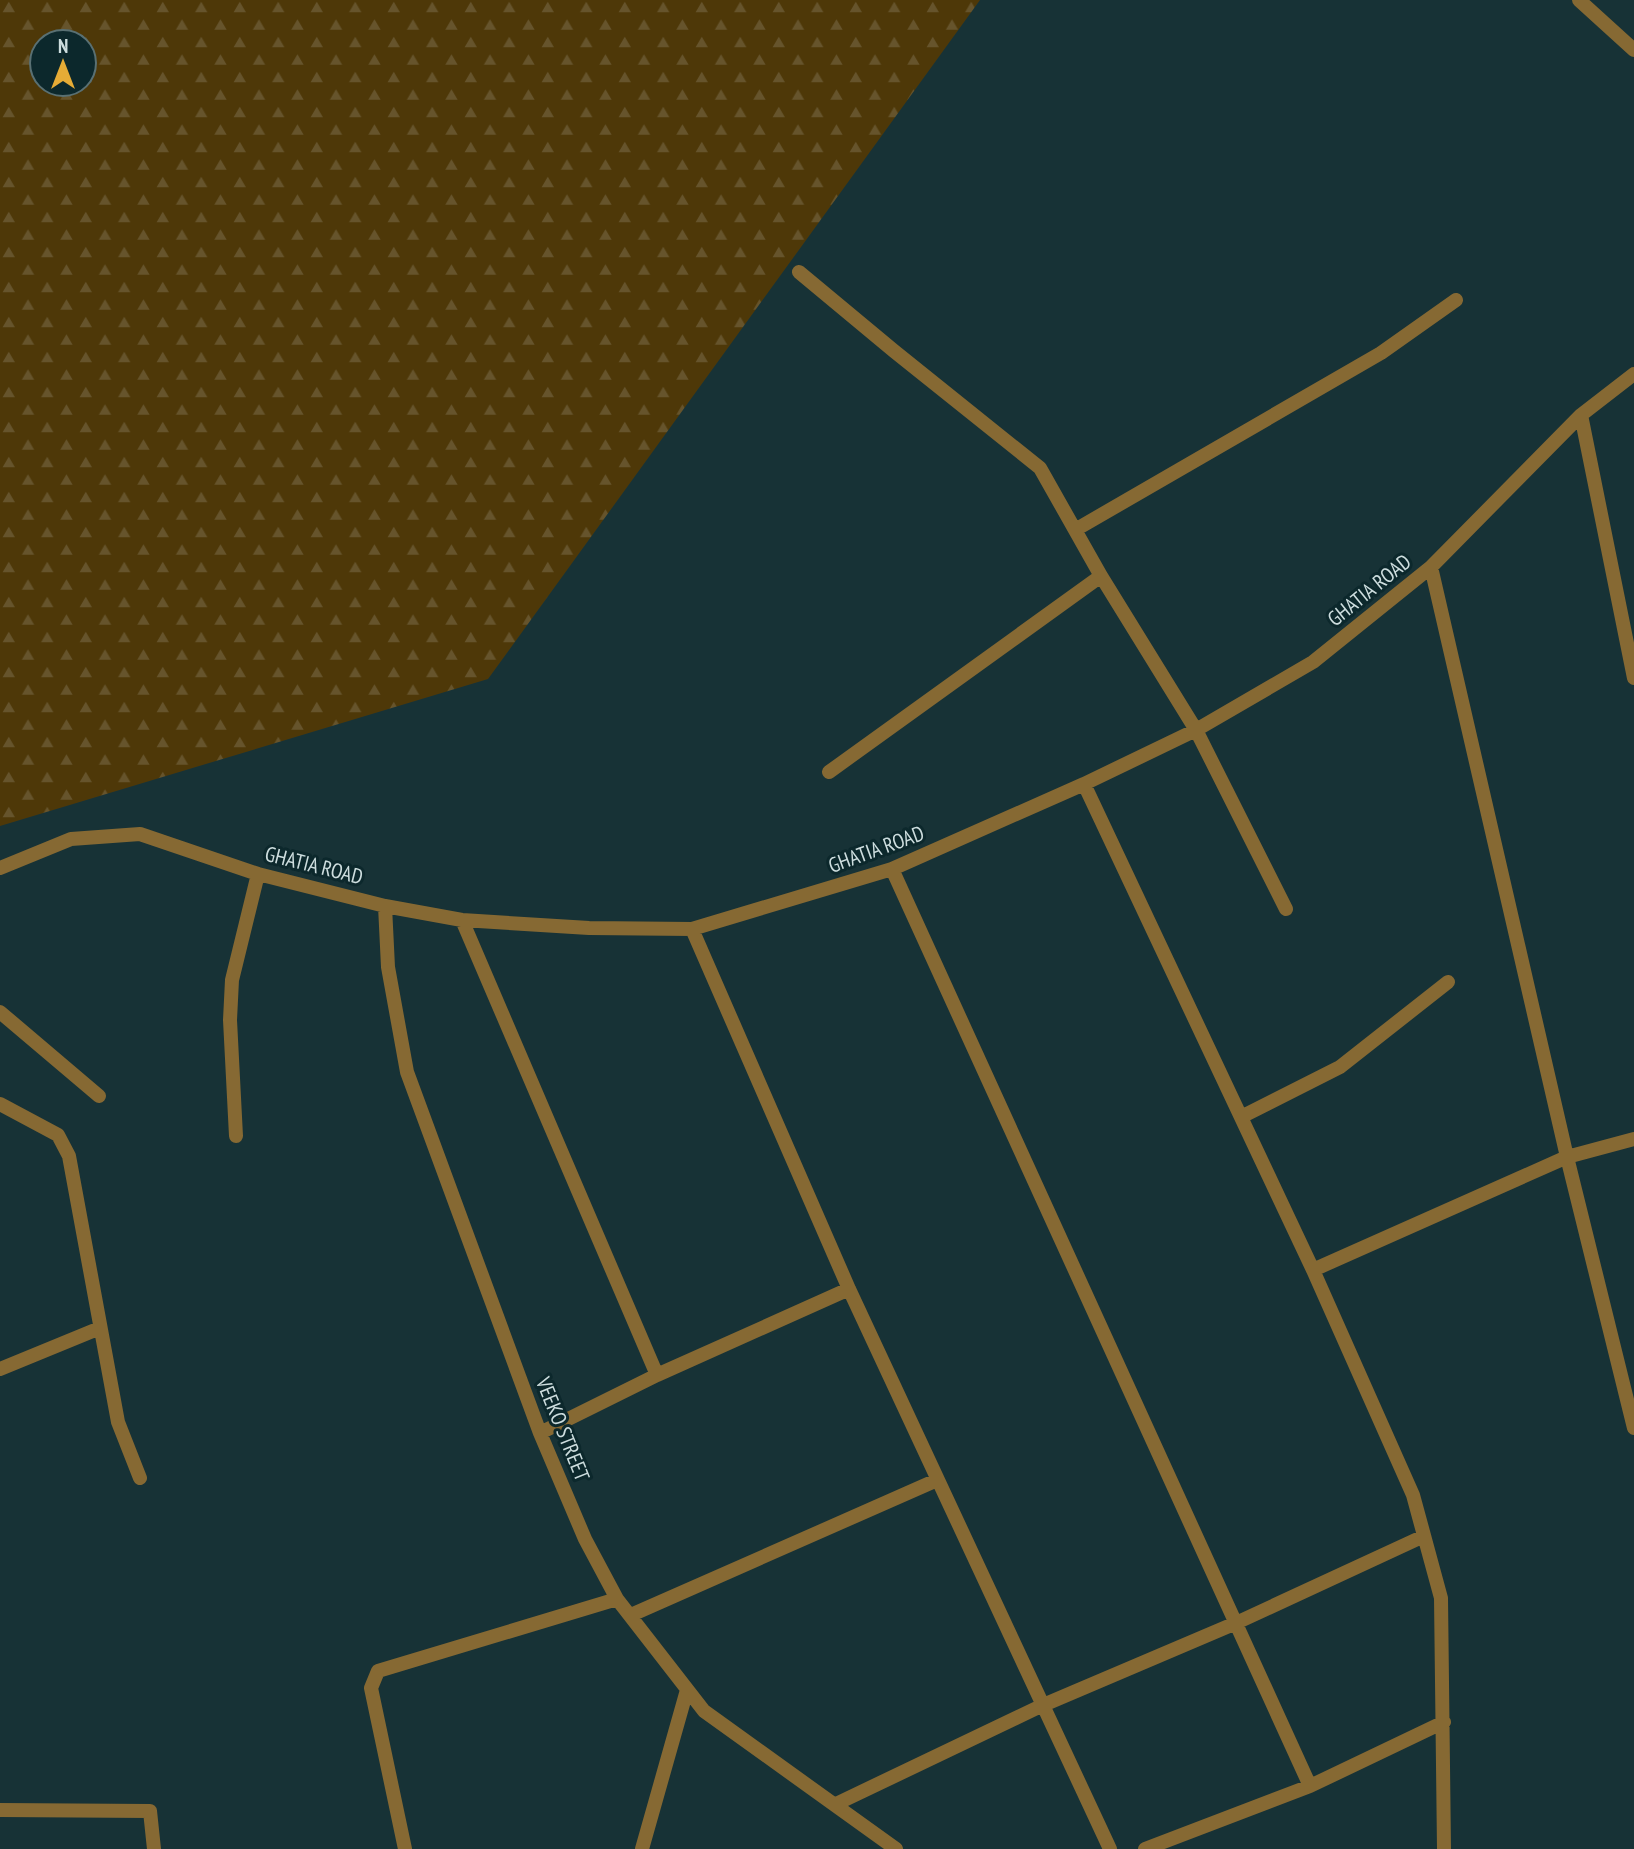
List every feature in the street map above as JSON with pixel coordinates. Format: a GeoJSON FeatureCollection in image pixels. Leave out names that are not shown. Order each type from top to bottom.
{"type":"FeatureCollection","features":[{"type":"Feature","properties":{"kind":"street"},"geometry":{"type":"LineString","coordinates":[[1579,0],[1634,50]]}},
{"type":"Feature","properties":{"kind":"street"},"geometry":{"type":"LineString","coordinates":[[799,272],[1040,468],[1101,576],[1196,730],[1286,909]]}},
{"type":"Feature","properties":{"kind":"street"},"geometry":{"type":"LineString","coordinates":[[1075,530],[1381,353],[1456,300]]}},
{"type":"Feature","properties":{"kind":"street","name":"GHATIA ROAD"},"geometry":{"type":"LineString","coordinates":[[0,868],[71,839],[140,834],[258,874],[462,920],[589,928],[692,929],[892,869],[1084,785],[1196,730],[1313,662],[1431,568],[1581,415],[1634,374]]}},
{"type":"Feature","properties":{"kind":"street"},"geometry":{"type":"LineString","coordinates":[[1581,415],[1634,678]]}},
{"type":"Feature","properties":{"kind":"street"},"geometry":{"type":"LineString","coordinates":[[1431,568],[1567,1157],[1634,1428]]}},
{"type":"Feature","properties":{"kind":"street"},"geometry":{"type":"LineString","coordinates":[[829,772],[1101,576]]}},
{"type":"Feature","properties":{"kind":"street"},"geometry":{"type":"LineString","coordinates":[[1084,785],[1313,1270],[1413,1496],[1441,1598],[1444,1849]]}},
{"type":"Feature","properties":{"kind":"street"},"geometry":{"type":"LineString","coordinates":[[892,869],[1310,1786]]}},
{"type":"Feature","properties":{"kind":"street"},"geometry":{"type":"LineString","coordinates":[[236,1136],[230,1020],[232,980],[258,874]]}},
{"type":"Feature","properties":{"kind":"street","name":"VEEKO STREET"},"geometry":{"type":"LineString","coordinates":[[386,905],[388,967],[407,1072],[540,1433],[585,1539],[617,1599],[704,1711],[896,1849]]}},
{"type":"Feature","properties":{"kind":"street"},"geometry":{"type":"LineString","coordinates":[[462,920],[657,1375]]}},
{"type":"Feature","properties":{"kind":"street"},"geometry":{"type":"LineString","coordinates":[[692,929],[849,1289],[1041,1706],[1110,1849]]}},
{"type":"Feature","properties":{"kind":"street"},"geometry":{"type":"LineString","coordinates":[[1241,1117],[1340,1067],[1448,982]]}},
{"type":"Feature","properties":{"kind":"street"},"geometry":{"type":"LineString","coordinates":[[0,1012],[99,1096]]}},
{"type":"Feature","properties":{"kind":"street"},"geometry":{"type":"LineString","coordinates":[[0,1104],[58,1135],[69,1156],[118,1422],[140,1478]]}},
{"type":"Feature","properties":{"kind":"street"},"geometry":{"type":"LineString","coordinates":[[1313,1270],[1567,1157],[1634,1139]]}},
{"type":"Feature","properties":{"kind":"street"},"geometry":{"type":"LineString","coordinates":[[540,1433],[657,1375],[849,1289]]}},
{"type":"Feature","properties":{"kind":"street"},"geometry":{"type":"LineString","coordinates":[[0,1369],[100,1328]]}},
{"type":"Feature","properties":{"kind":"street"},"geometry":{"type":"LineString","coordinates":[[631,1615],[937,1480]]}},
{"type":"Feature","properties":{"kind":"street"},"geometry":{"type":"LineString","coordinates":[[836,1804],[1041,1706],[1236,1623],[1423,1536]]}},
{"type":"Feature","properties":{"kind":"street"},"geometry":{"type":"LineString","coordinates":[[405,1849],[371,1688],[378,1671],[617,1599]]}},
{"type":"Feature","properties":{"kind":"street"},"geometry":{"type":"LineString","coordinates":[[642,1849],[687,1690]]}},
{"type":"Feature","properties":{"kind":"street"},"geometry":{"type":"LineString","coordinates":[[1145,1849],[1310,1786],[1444,1722]]}},
{"type":"Feature","properties":{"kind":"street"},"geometry":{"type":"LineString","coordinates":[[0,1810],[150,1811],[154,1849]]}},
{"type":"Feature","properties":{"kind":"street"},"geometry":{"type":"LineString","coordinates":[[869,1849],[872,1832]]}},
{"type":"Feature","properties":{"kind":"green space"},"geometry":{"type":"Polygon","coordinates":[[[0,0],[980,0],[488,679],[0,826],[0,0]]]}}]}
